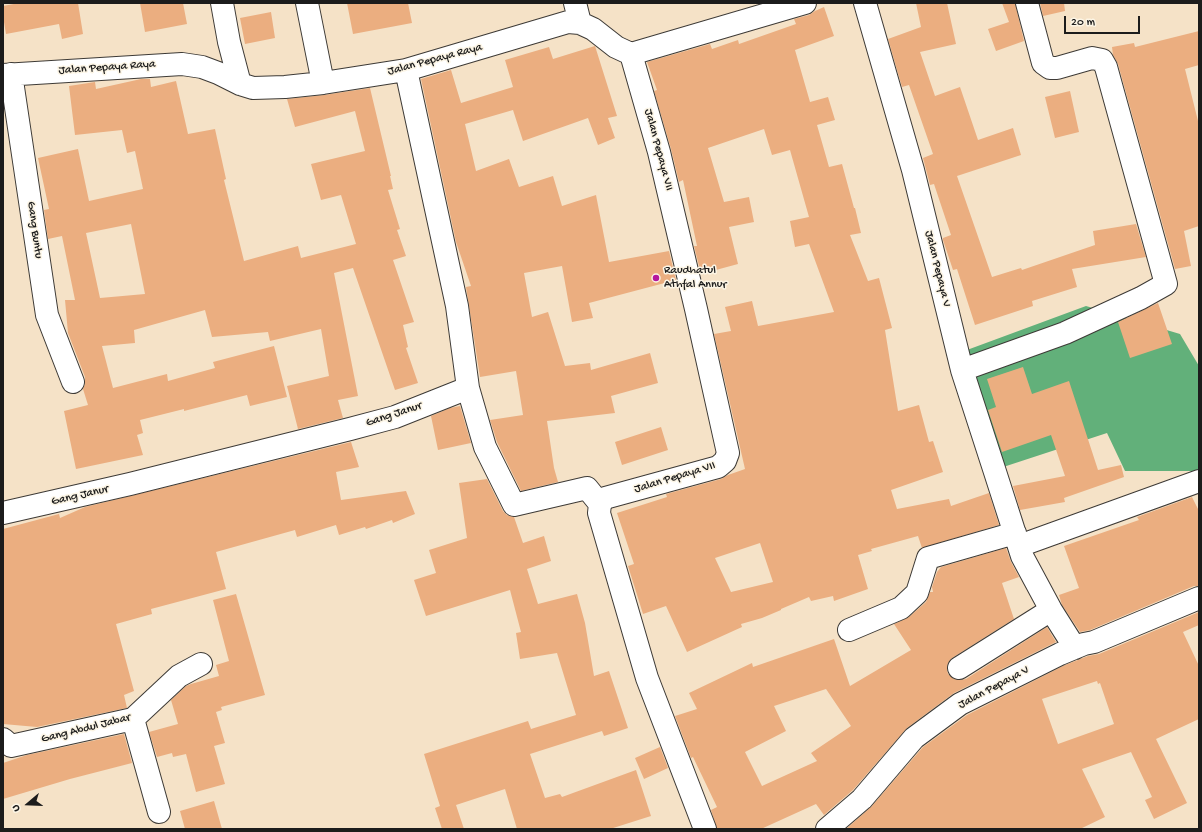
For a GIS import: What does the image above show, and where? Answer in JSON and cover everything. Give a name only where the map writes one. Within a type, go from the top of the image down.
[{"type":"street","points":[[222,3],[229,42],[240,84]]},
{"type":"street","points":[[307,3],[323,84]]},
{"type":"street","points":[[631,54],[750,11],[805,3]]},
{"type":"street","name":"Jalan Pepaya V","points":[[827,829],[862,799],[914,738],[960,704],[1075,648],[1051,610],[1022,556],[962,370],[913,170],[865,3]]},
{"type":"street","points":[[962,370],[1065,333],[1134,302],[1166,284],[1106,67],[1102,60],[1092,58],[1057,68],[1050,68],[1043,63],[1027,3]]},
{"type":"street","name":"Jalan Pepaya Raya","points":[[7,75],[182,64],[202,67],[240,84],[253,88],[323,84],[406,70],[568,22],[578,13],[593,29],[616,47],[631,54]]},
{"type":"street","name":"Jalan Pepaya VII","points":[[600,504],[605,498],[718,467],[725,461],[728,453],[661,160],[631,54]]},
{"type":"street","points":[[406,70],[457,306],[468,388],[485,447],[514,505],[587,488],[600,504],[599,513],[647,678],[705,829]]},
{"type":"street","name":"Gang Buntu","points":[[7,75],[47,315],[73,382]]},
{"type":"street","name":"Gang Janur","points":[[3,513],[130,484],[358,427],[396,416],[468,388]]},
{"type":"street","points":[[849,630],[901,608],[917,593],[928,558],[1017,539],[1199,481]]},
{"type":"street","points":[[1075,648],[1094,642],[1199,598]]},
{"type":"street","points":[[959,668],[1051,610]]},
{"type":"street","name":"Gang Abdul Jabar","points":[[3,739],[11,746],[133,720],[179,676],[201,664]]},
{"type":"street","points":[[133,720],[159,812]]},
{"type":"green space","points":[[1086,306],[1180,334],[1199,366],[1199,477],[1190,471],[1125,471],[1107,433],[988,472],[948,357]]},
{"type":"building","points":[[19,3],[78,3],[83,34],[62,39],[59,24],[6,34],[3,6]]},
{"type":"building","points":[[140,3],[183,3],[187,24],[145,32]]},
{"type":"building","points":[[347,3],[408,3],[412,23],[353,34]]},
{"type":"building","points":[[916,3],[947,3],[956,44],[920,52],[935,96],[960,87],[978,140],[1013,128],[1021,155],[957,176],[992,277],[1021,268],[1022,270],[1095,245],[1093,231],[1136,224],[1146,257],[1072,269],[1077,287],[1032,301],[1033,306],[975,325],[957,269],[953,270],[943,240],[943,238],[951,235],[934,184],[930,185],[923,158],[933,154],[909,85],[902,87],[888,39],[921,27]]},
{"type":"building","points":[[1002,3],[1015,3],[1024,41],[996,51],[988,29],[1009,22]]},
{"type":"building","points":[[1040,3],[1064,3],[1065,11],[1043,16]]},
{"type":"building","points":[[824,7],[834,36],[795,50],[810,102],[828,97],[835,120],[817,125],[829,167],[842,164],[861,233],[850,235],[868,281],[879,278],[892,328],[885,330],[898,411],[919,405],[929,442],[933,441],[943,472],[891,490],[897,509],[949,499],[951,506],[989,493],[999,525],[922,548],[918,536],[871,549],[872,551],[858,555],[868,589],[834,601],[833,596],[811,601],[809,597],[762,618],[741,624],[742,627],[687,652],[666,606],[643,614],[628,566],[634,564],[617,513],[667,497],[666,494],[721,479],[745,469],[714,334],[731,331],[725,307],[752,301],[758,326],[834,312],[809,244],[795,247],[790,221],[809,217],[790,150],[772,155],[764,129],[708,148],[724,202],[749,197],[754,222],[729,227],[738,264],[701,274],[694,246],[697,246],[683,180],[679,182],[654,91],[657,90],[647,62],[710,44],[712,49],[738,40],[739,44],[796,24],[794,19],[809,15]],"holes":[[[760,543],[773,582],[731,592],[715,558]]]},
{"type":"building","points":[[271,12],[275,38],[245,44],[240,18]]},
{"type":"building","points":[[1199,31],[1199,65],[1185,69],[1199,125],[1199,226],[1184,231],[1191,266],[1175,269],[1118,64],[1113,55],[1112,47],[1134,43],[1135,47]]},
{"type":"building","points":[[595,46],[617,116],[608,118],[615,138],[598,145],[588,118],[523,141],[513,110],[465,124],[476,171],[509,159],[519,187],[553,176],[562,206],[596,195],[609,262],[669,251],[676,280],[589,303],[593,318],[572,322],[562,266],[524,273],[532,317],[548,312],[565,366],[590,363],[591,370],[650,353],[658,383],[611,396],[615,413],[547,421],[554,468],[558,482],[521,491],[497,442],[490,420],[523,415],[516,371],[480,377],[466,287],[471,286],[456,242],[421,79],[451,70],[461,103],[513,87],[505,60],[549,47],[553,59]]},
{"type":"building","points":[[141,79],[150,79],[151,87],[176,81],[188,134],[215,129],[226,179],[224,180],[244,261],[298,246],[301,258],[356,244],[341,195],[321,200],[311,164],[365,151],[355,111],[295,127],[287,99],[370,88],[391,176],[393,189],[388,190],[400,229],[397,230],[406,256],[393,260],[414,322],[403,325],[408,347],[406,348],[418,383],[395,390],[353,268],[334,273],[358,396],[338,400],[343,418],[298,429],[287,386],[329,376],[321,329],[270,341],[268,332],[212,337],[205,310],[134,330],[135,343],[102,346],[113,388],[167,374],[168,381],[215,368],[213,362],[274,346],[287,397],[250,406],[247,395],[184,411],[184,409],[140,420],[143,433],[137,435],[143,455],[76,469],[64,411],[88,405],[83,389],[85,377],[68,333],[65,300],[75,300],[62,236],[48,239],[44,210],[49,209],[38,158],[78,149],[89,201],[143,189],[135,151],[127,153],[122,130],[75,135],[69,86],[95,82],[96,89]],"holes":[[[131,224],[145,294],[100,298],[86,233]]]},
{"type":"building","points":[[1070,91],[1079,132],[1055,138],[1045,97]]},
{"type":"building","points":[[1158,303],[1172,344],[1130,358],[1118,322]]},
{"type":"building","points":[[1023,367],[1032,394],[1069,381],[1098,470],[1121,465],[1124,477],[1064,498],[1065,502],[1020,510],[1013,486],[1065,476],[1051,435],[1002,452],[988,410],[996,407],[987,379]]},
{"type":"building","points":[[460,406],[471,443],[438,450],[431,416],[450,408]]},
{"type":"building","points":[[661,427],[668,450],[622,465],[615,442]]},
{"type":"building","points":[[351,442],[359,467],[336,472],[341,500],[406,491],[415,514],[393,523],[392,520],[366,529],[365,527],[339,535],[336,525],[297,537],[295,530],[216,552],[226,589],[151,609],[152,614],[116,624],[134,691],[124,695],[127,708],[37,727],[3,724],[3,529],[59,514],[60,518],[85,507]]},
{"type":"building","points":[[487,479],[503,511],[507,515],[514,517],[523,543],[544,536],[551,561],[527,569],[538,604],[577,594],[585,623],[594,676],[609,671],[628,728],[604,736],[602,731],[530,754],[545,798],[560,794],[562,797],[636,770],[651,816],[610,829],[517,829],[505,789],[456,805],[464,829],[442,829],[435,808],[440,806],[424,754],[528,721],[531,729],[576,715],[557,653],[520,659],[516,633],[521,632],[510,590],[426,616],[414,580],[436,573],[429,550],[467,538],[459,483]]},
{"type":"building","points":[[1192,497],[1199,511],[1199,586],[1194,586],[1090,630],[1080,632],[1062,605],[1059,595],[1079,588],[1064,546],[1139,520],[1137,517]]},
{"type":"building","points":[[1006,548],[1019,577],[1002,583],[1014,619],[952,658],[948,663],[947,669],[948,674],[954,679],[966,679],[1047,627],[1056,642],[954,693],[907,728],[853,790],[824,815],[816,804],[761,829],[717,829],[711,810],[717,807],[693,757],[691,758],[675,716],[697,709],[689,693],[752,663],[753,667],[834,639],[850,686],[911,650],[894,624],[909,617],[926,602],[930,592],[933,592],[932,587],[937,572],[941,567]],"holes":[[[826,689],[851,726],[811,753],[817,761],[762,786],[745,752],[786,731],[774,706]]]},
{"type":"building","points":[[236,594],[265,695],[221,707],[222,710],[216,712],[225,743],[214,746],[225,784],[196,792],[186,754],[173,757],[172,753],[157,757],[149,732],[178,724],[171,700],[186,686],[219,676],[216,665],[229,661],[213,600]]},
{"type":"building","points":[[1199,612],[1199,625],[1183,632],[1199,666],[1199,719],[1156,739],[1187,803],[1154,819],[1145,800],[1152,797],[1131,752],[1082,769],[1105,817],[1080,829],[846,829],[871,807],[923,747],[967,715],[1065,665],[1088,656],[1099,654]],"holes":[[[1097,681],[1098,684],[1100,683],[1114,724],[1058,744],[1042,699]]]},
{"type":"building","points":[[124,734],[132,763],[70,779],[3,799],[3,763],[27,755]]},
{"type":"building","points":[[660,747],[668,768],[644,779],[635,758]]},
{"type":"building","points":[[214,801],[222,829],[185,829],[180,811]]},
{"type":"place","name":"Raudhatul Athfal Annur","points":[[656,278]]}]
